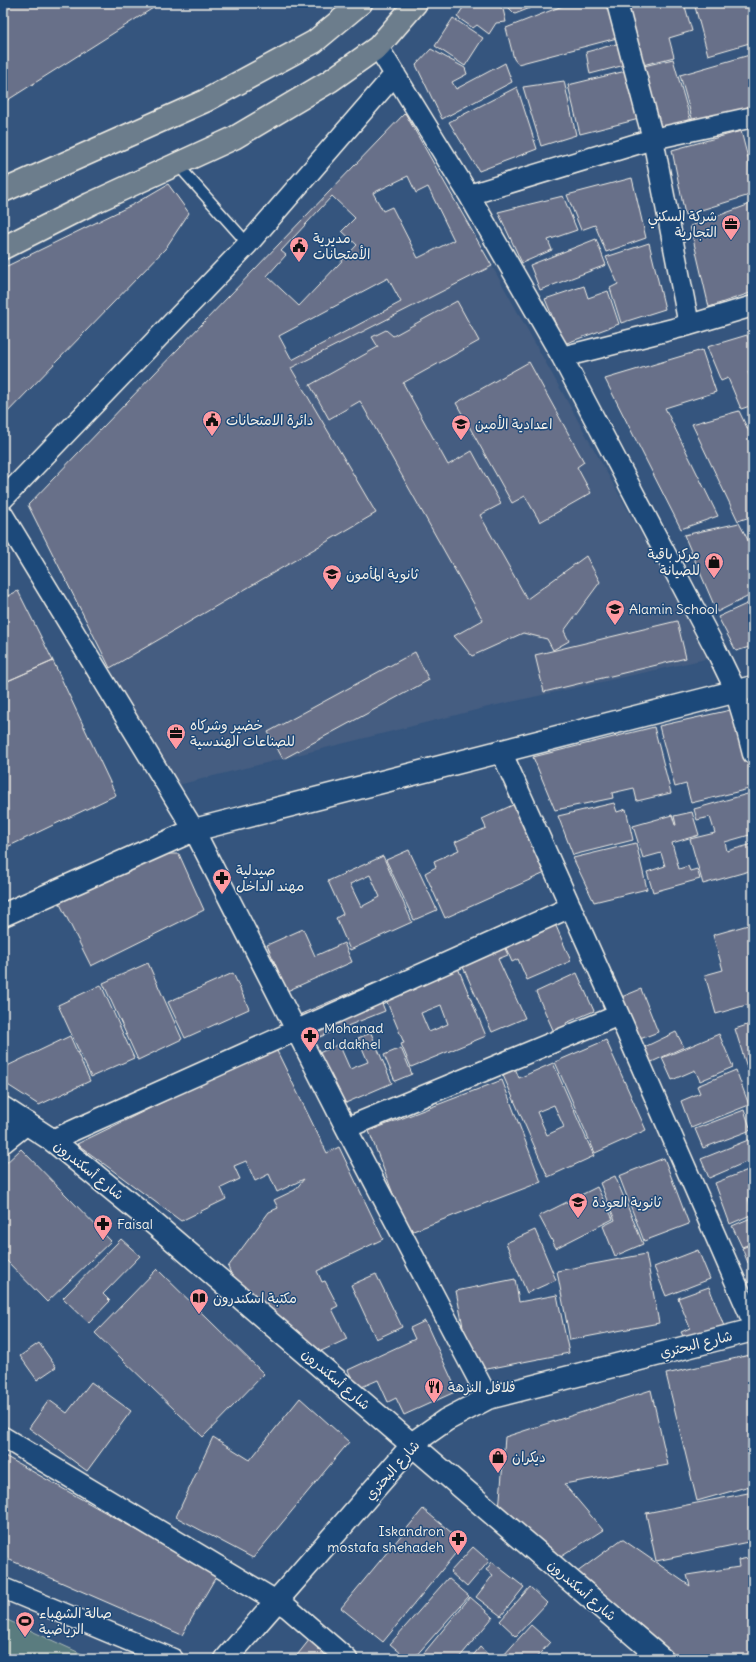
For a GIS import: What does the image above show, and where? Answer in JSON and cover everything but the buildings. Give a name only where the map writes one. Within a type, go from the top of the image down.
[{"type":"main road","points":[[3,191],[212,97],[314,42],[361,3]]},
{"type":"main road","points":[[3,248],[90,204],[234,138],[330,81],[378,47],[416,3]]},
{"type":"main road","points":[[3,915],[194,830],[744,689]]},
{"type":"main road","name":"شارع أسكندرون","points":[[3,1108],[52,1140],[151,1221],[662,1659]]},
{"type":"main road","name":"شارع البحتري","points":[[226,1659],[413,1445],[446,1420],[488,1398],[753,1330]]},
{"type":"street","points":[[617,3],[654,139],[689,325]]},
{"type":"street","points":[[378,47],[469,195],[562,357],[712,643],[744,689],[745,723],[753,754]]},
{"type":"street","points":[[3,499],[248,244],[395,74]]},
{"type":"street","points":[[469,195],[654,139],[753,117]]},
{"type":"street","points":[[562,357],[689,325],[753,306]]},
{"type":"street","points":[[3,515],[194,830],[346,1128],[488,1398]]},
{"type":"street","points":[[501,751],[620,1015],[753,1322]]},
{"type":"street","points":[[52,1140],[296,1029],[571,907]]},
{"type":"street","points":[[346,1128],[620,1015]]},
{"type":"street","points":[[3,1143],[28,1123]]},
{"type":"street","points":[[3,1437],[288,1608],[347,1659]]},
{"type":"street","points":[[3,1588],[173,1659]]},
{"type":"lane","points":[[177,164],[248,244]]},
{"type":"shaded area","name":"اعدادية الأمين","points":[[492,266],[710,658],[488,707],[178,785],[166,769],[110,668],[375,513],[291,368]]},
{"type":"green space","name":"صالة الشهباء الرياضية","points":[[3,1618],[93,1659],[3,1659]]},
{"type":"place","name":"شركة السكني التجارية","points":[[731,241]]},
{"type":"place","name":"مديرية الأمتحانات","points":[[299,263]]},
{"type":"place","name":"دائرة الامتحانات","points":[[212,437]]},
{"type":"place","name":"اعدادية الأمين","points":[[461,441]]},
{"type":"place","name":"مركز باقية للصيانة","points":[[714,579]]},
{"type":"place","name":"ثانوية المأمون","points":[[332,591]]},
{"type":"place","name":"Alamin School","points":[[615,626]]},
{"type":"place","name":"خضير وشركاه للصناعات الهندسية","points":[[176,750]]},
{"type":"place","name":"صيدلية مهند الداخل","points":[[222,895]]},
{"type":"place","name":"Mohanad al dakhel","points":[[310,1053]]},
{"type":"place","name":"ثانوية العودة","points":[[578,1219]]},
{"type":"place","name":"Faisal","points":[[103,1241]]},
{"type":"place","name":"مكتبة اسكندرون","points":[[199,1315]]},
{"type":"place","name":"فلافل النزهة","points":[[434,1404]]},
{"type":"place","name":"ديكران","points":[[498,1474]]},
{"type":"place","name":"Iskandron mostafa shehadeh","points":[[458,1556]]},
{"type":"place","name":"صالة الشهباء الرياضية","points":[[25,1638]]}]
